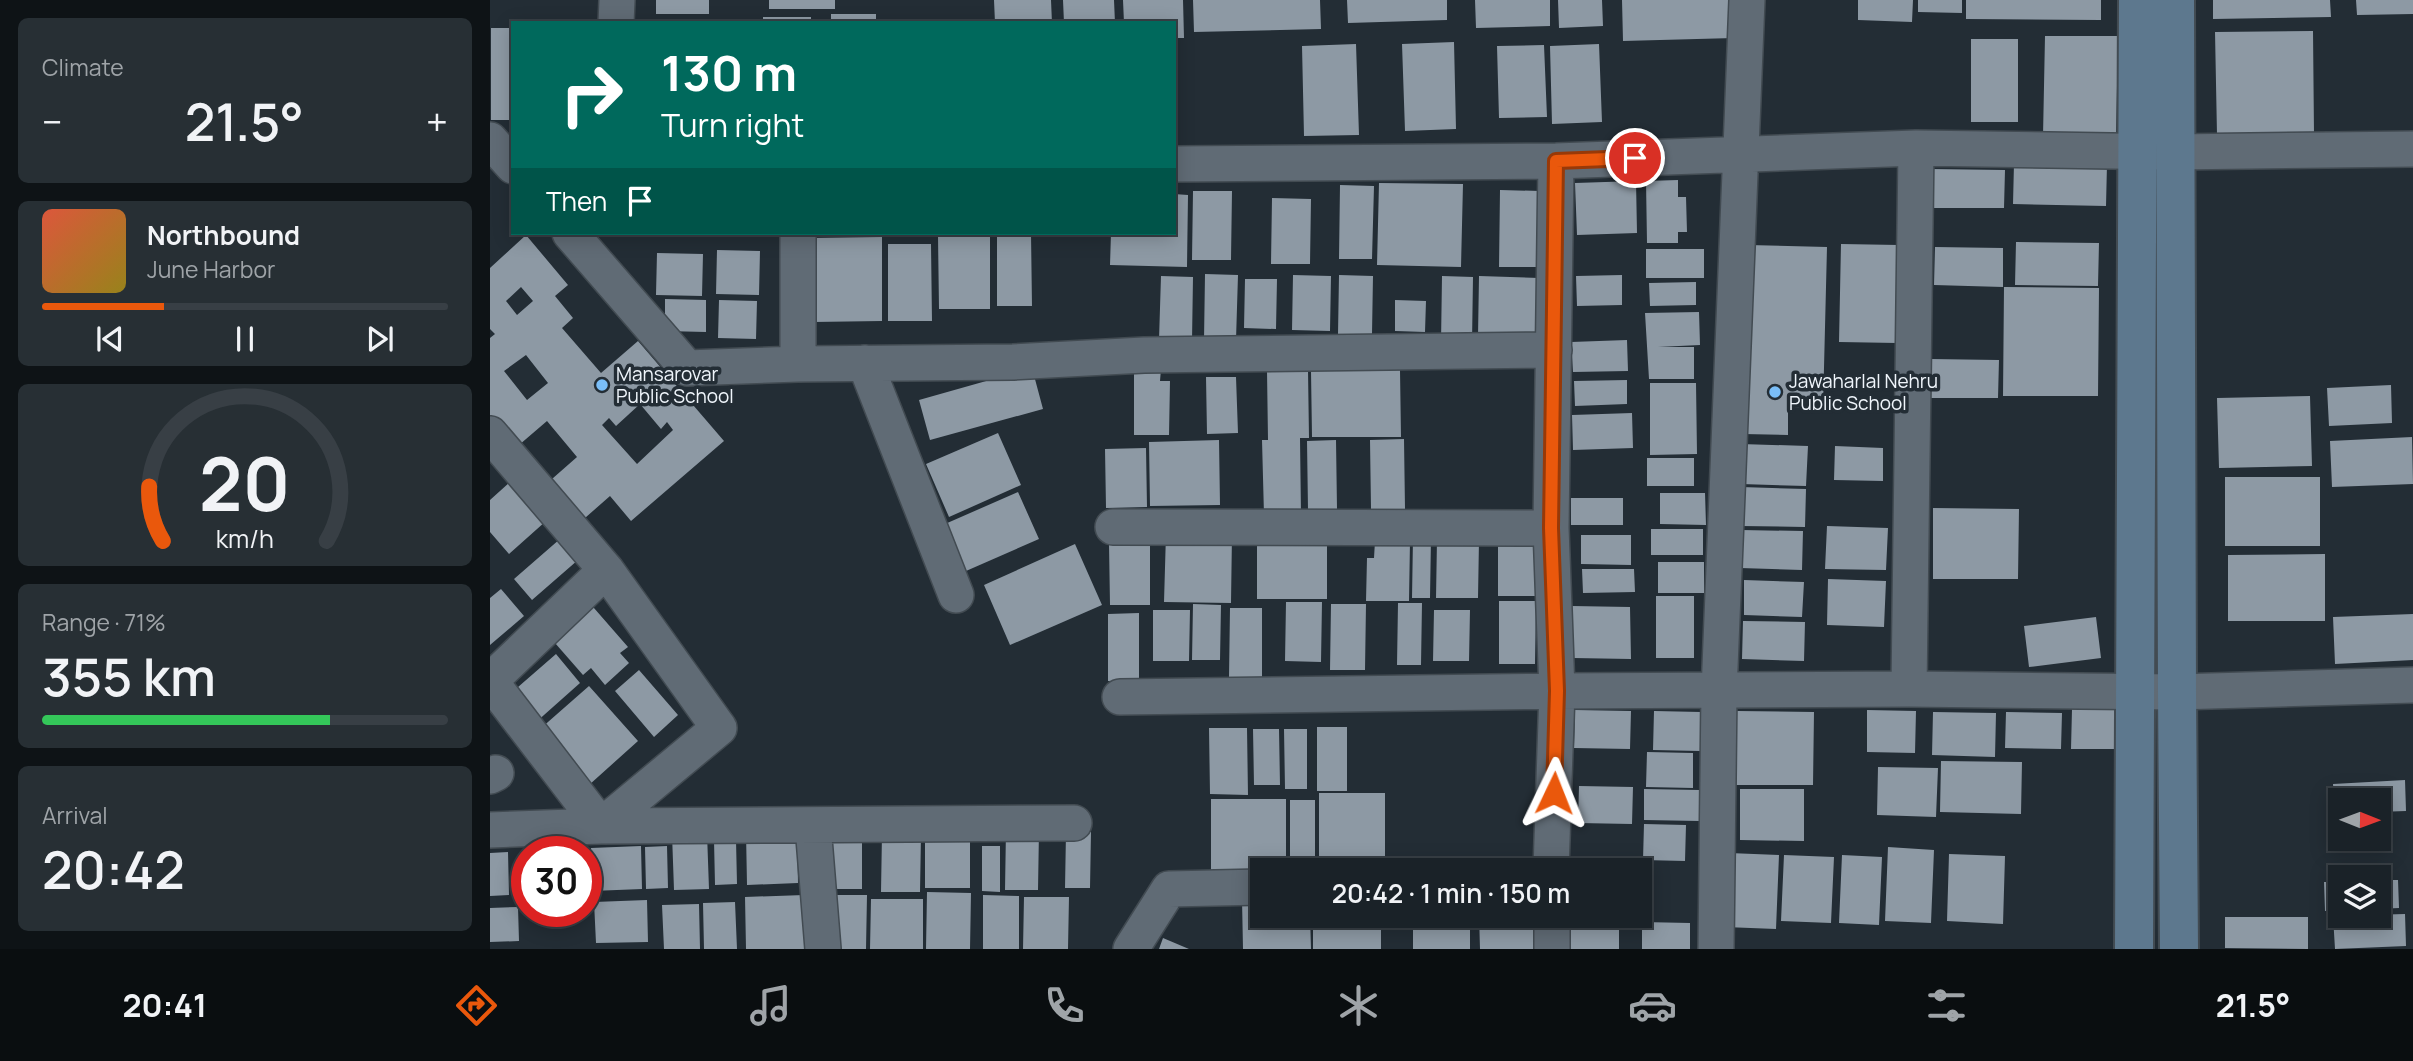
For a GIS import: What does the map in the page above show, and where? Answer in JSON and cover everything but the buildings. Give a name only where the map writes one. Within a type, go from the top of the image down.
[{"type":"street","points":[[616,21],[617,0]]},
{"type":"street","points":[[1716,949],[1719,692],[1747,0]]},
{"type":"street","points":[[2138,0],[2157,151],[2176,692],[2179,949]]},
{"type":"street","points":[[2134,949],[2134,691],[2157,151],[2175,0]]},
{"type":"street","points":[[1909,689],[1916,148]]},
{"type":"street","points":[[1176,164],[1556,161],[1916,148],[2157,151],[2413,149]]},
{"type":"street","points":[[1551,858],[1557,691],[1551,528],[1556,161]]},
{"type":"street","points":[[572,235],[687,368],[1013,362],[1144,355],[1554,350]]},
{"type":"street","points":[[798,235],[798,364]]},
{"type":"street","points":[[864,363],[956,596]]},
{"type":"street","points":[[490,434],[606,570],[719,729],[601,826]]},
{"type":"street","points":[[1113,527],[1551,528]]},
{"type":"street","points":[[601,826],[490,681],[606,570]]},
{"type":"street","points":[[1120,697],[1909,689],[2176,692],[2413,685]]},
{"type":"street","points":[[490,830],[601,826],[1073,823]]},
{"type":"street","points":[[813,826],[823,949]]},
{"type":"street","points":[[1131,949],[1169,889],[1250,887]]},
{"type":"street","points":[[1552,928],[1552,949]]},
{"type":"place","name":"Mansarovar Public School","points":[[602,385]]},
{"type":"place","name":"Jawaharlal Nehru Public School","points":[[1775,392]]},
{"type":"route","points":[[1554,793],[1557,691],[1551,528],[1556,161],[1635,158]]}]
